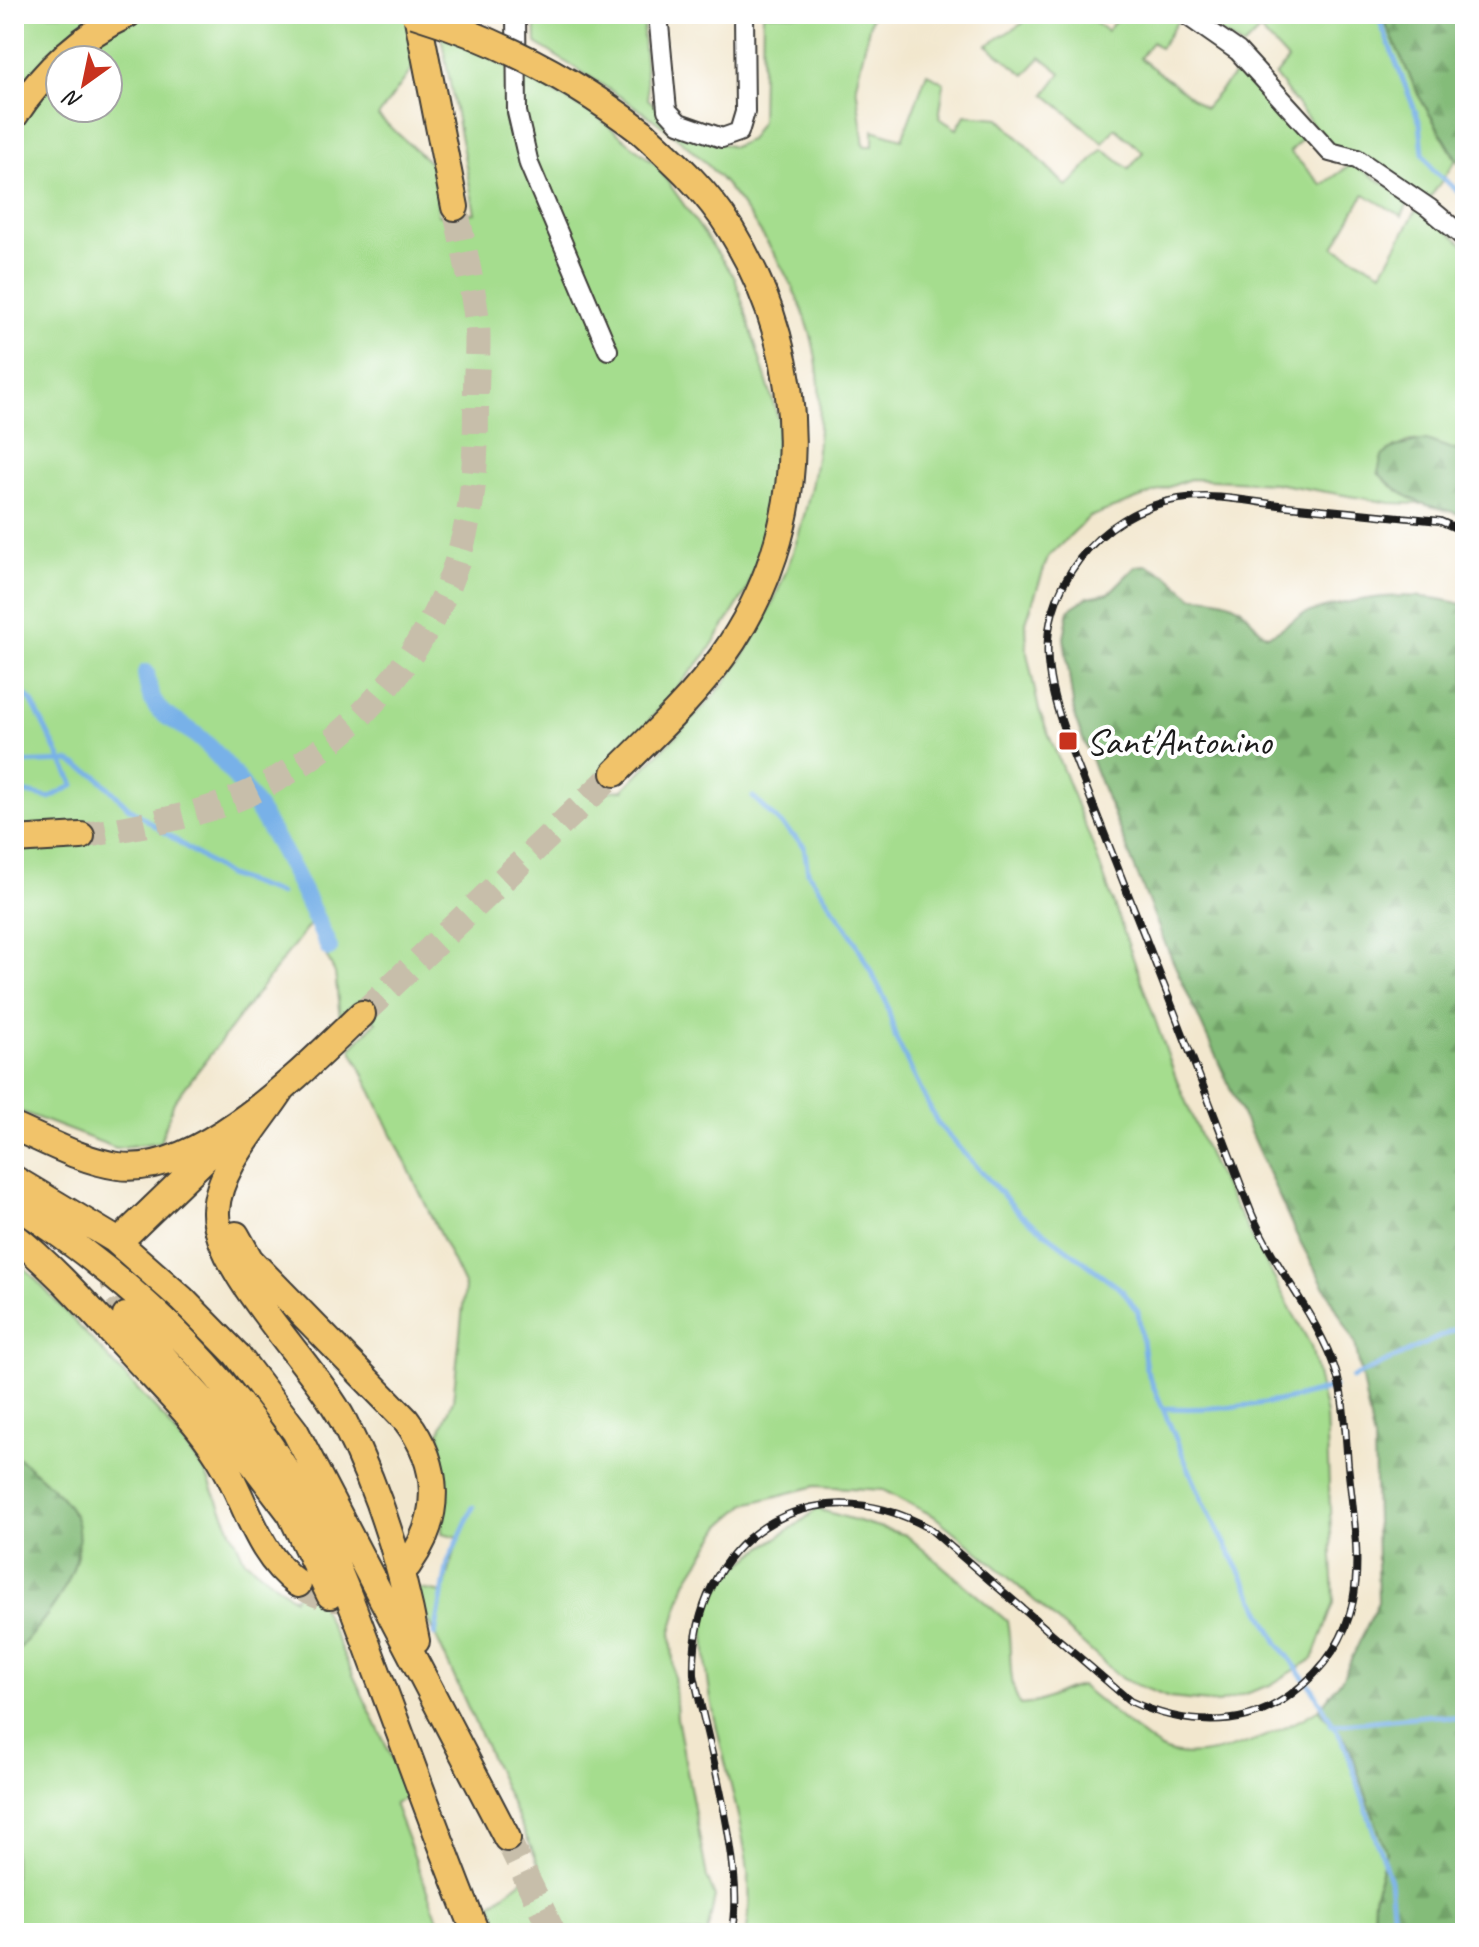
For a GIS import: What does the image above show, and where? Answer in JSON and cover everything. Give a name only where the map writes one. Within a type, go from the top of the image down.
[{"type":"highway","points":[[14,116],[37,83],[67,53],[128,14]]},
{"type":"highway","points":[[416,14],[481,37],[549,69],[642,132],[680,167],[710,201],[756,276],[774,322],[787,373],[793,457],[786,518],[778,546],[737,632],[686,702],[615,773]]},
{"type":"highway","points":[[416,14],[455,207]]},
{"type":"highway","points":[[14,840],[81,836]]},
{"type":"highway","points":[[14,1127],[103,1163],[136,1167],[181,1156],[251,1113],[282,1089],[362,1014]]},
{"type":"highway","points":[[282,1089],[227,1174],[218,1197],[217,1224],[223,1248],[244,1284],[320,1383],[362,1458],[406,1586],[423,1676]]},
{"type":"highway","points":[[129,1232],[251,1113]]},
{"type":"highway","points":[[245,1146],[231,1202],[234,1229],[243,1251],[406,1420],[424,1447],[433,1476],[434,1504],[424,1540],[408,1565]]},
{"type":"highway","points":[[14,1179],[114,1239],[182,1299],[237,1355],[295,1431],[507,1838]]},
{"type":"highway","points":[[14,1203],[101,1264],[164,1319],[215,1373],[261,1432],[298,1490],[330,1551],[476,1933]]},
{"type":"highway","points":[[14,1236],[87,1306],[197,1424],[220,1457],[271,1559],[298,1584]]},
{"type":"highway","points":[[126,1316],[217,1416],[291,1514],[416,1775]]},
{"type":"street","points":[[516,14],[517,112],[529,164],[608,350]]},
{"type":"street","points":[[658,18],[667,110],[679,123],[722,138],[739,132],[745,112],[744,14]]},
{"type":"street","points":[[1185,14],[1238,51],[1324,147],[1336,154],[1349,156],[1405,190],[1465,238]]},
{"type":"street","points":[[651,64],[650,27],[658,18]]},
{"type":"green space","points":[[14,14],[408,14],[418,61],[378,116],[437,169],[438,215],[475,213],[440,31],[594,114],[656,165],[735,278],[779,421],[770,523],[747,590],[707,653],[612,764],[597,773],[599,784],[607,791],[623,790],[696,716],[723,685],[755,636],[791,558],[804,516],[819,430],[819,388],[814,348],[800,306],[766,240],[738,201],[705,162],[660,124],[536,43],[535,14],[646,14],[643,35],[648,99],[684,132],[733,147],[749,140],[761,121],[763,14],[872,14],[856,85],[864,146],[873,146],[873,130],[902,139],[927,73],[944,83],[939,118],[957,129],[965,115],[999,118],[1067,187],[1103,149],[1129,169],[1143,152],[1115,128],[1103,143],[1045,94],[1061,73],[1041,57],[1025,75],[987,45],[1023,23],[1029,14],[1083,14],[1107,31],[1121,14],[1177,14],[1181,16],[1160,48],[1152,42],[1140,58],[1205,108],[1244,63],[1308,132],[1290,152],[1322,185],[1352,164],[1410,199],[1402,216],[1364,194],[1334,247],[1382,272],[1419,205],[1465,246],[1465,449],[1410,441],[1401,445],[1378,472],[1390,485],[1422,504],[1390,503],[1275,483],[1190,479],[1089,517],[1048,557],[1026,622],[1027,653],[1039,710],[1092,843],[1177,1081],[1212,1164],[1311,1346],[1326,1415],[1334,1603],[1313,1659],[1270,1685],[1219,1703],[1169,1698],[1122,1679],[991,1562],[934,1516],[883,1490],[816,1486],[746,1504],[723,1524],[686,1582],[671,1631],[677,1718],[707,1877],[715,1897],[707,1933],[503,1933],[491,1904],[540,1867],[414,1588],[443,1593],[459,1537],[442,1533],[440,1432],[453,1400],[465,1287],[351,1048],[376,1022],[357,1002],[340,1019],[335,973],[310,924],[174,1102],[160,1142],[116,1148],[14,1109]]},
{"type":"green space","points":[[1192,14],[1381,14],[1419,96],[1456,160],[1427,202],[1329,146],[1275,76],[1288,60],[1260,30],[1243,47]]},
{"type":"green space","points":[[1381,14],[1465,14],[1465,173],[1419,96]]},
{"type":"green space","points":[[1426,440],[1455,450],[1465,449],[1465,517],[1415,500],[1378,473],[1382,456],[1395,447]]},
{"type":"green space","points":[[1147,565],[1167,575],[1192,597],[1219,600],[1238,607],[1267,635],[1304,614],[1364,599],[1425,597],[1465,605],[1465,1933],[1373,1933],[1374,1898],[1386,1852],[1348,1743],[1319,1709],[1343,1677],[1378,1602],[1374,1441],[1355,1343],[1296,1234],[1167,948],[1075,719],[1064,638],[1069,609],[1088,597],[1109,593],[1136,566]]},
{"type":"green space","points":[[14,1256],[164,1418],[205,1472],[244,1559],[294,1599],[307,1576],[410,1797],[394,1803],[443,1933],[14,1933],[14,1655],[48,1613],[59,1496],[14,1454]]},
{"type":"green space","points":[[14,1454],[50,1486],[74,1514],[79,1541],[70,1578],[50,1612],[14,1655]]},
{"type":"green space","points":[[817,1509],[906,1535],[1007,1621],[1011,1674],[1020,1705],[1081,1686],[1157,1747],[1182,1754],[1201,1754],[1244,1744],[1319,1709],[1348,1743],[1386,1852],[1374,1898],[1373,1933],[746,1933],[750,1902],[748,1869],[709,1688],[705,1618],[719,1590],[739,1566]]},
{"type":"waterway","points":[[1377,14],[1420,123],[1423,153],[1433,170],[1465,197]]},
{"type":"waterway","points":[[146,673],[158,708],[201,739],[239,782],[257,808],[290,866],[329,948]]},
{"type":"waterway","points":[[14,683],[32,702],[74,785],[49,798],[14,790]]},
{"type":"waterway","points":[[14,763],[69,761],[97,776],[129,808],[227,875],[280,894]]},
{"type":"waterway","points":[[753,797],[804,846],[808,872],[853,937],[886,1001],[896,1039],[938,1124],[1020,1214],[1122,1290],[1138,1312],[1146,1369],[1203,1502],[1278,1643],[1314,1691],[1345,1745],[1390,1880],[1395,1933]]},
{"type":"waterway","points":[[1352,1378],[1465,1325]]},
{"type":"waterway","points":[[1164,1408],[1250,1405],[1334,1387]]},
{"type":"waterway","points":[[435,1635],[448,1562],[473,1507]]},
{"type":"waterway","points":[[1331,1725],[1434,1715],[1465,1720]]},
{"type":"tunnel","points":[[81,836],[205,810],[245,795],[287,773],[326,746],[361,714],[393,679],[421,640],[443,598],[460,553],[473,479],[477,328],[455,207]]},
{"type":"tunnel","points":[[362,1014],[615,773]]},
{"type":"tunnel","points":[[115,1260],[114,1285],[126,1316]]},
{"type":"tunnel","points":[[298,1584],[328,1598],[357,1599],[384,1588],[408,1565]]},
{"type":"tunnel","points":[[507,1838],[553,1933]]},
{"type":"railway","points":[[732,1933],[735,1908],[730,1843],[694,1675],[698,1627],[712,1586],[735,1552],[765,1526],[801,1510],[842,1504],[885,1510],[929,1528],[1130,1701],[1170,1715],[1190,1719],[1232,1719],[1271,1707],[1317,1671],[1336,1645],[1348,1619],[1355,1591],[1356,1562],[1344,1411],[1336,1371],[1312,1319],[1266,1244],[1248,1204],[1068,741],[1052,689],[1048,641],[1053,611],[1064,584],[1080,559],[1123,520],[1150,507],[1179,499],[1220,498],[1440,521],[1465,532]]},
{"type":"place","name":"Sant'Antonino","points":[[1068,741]]}]
